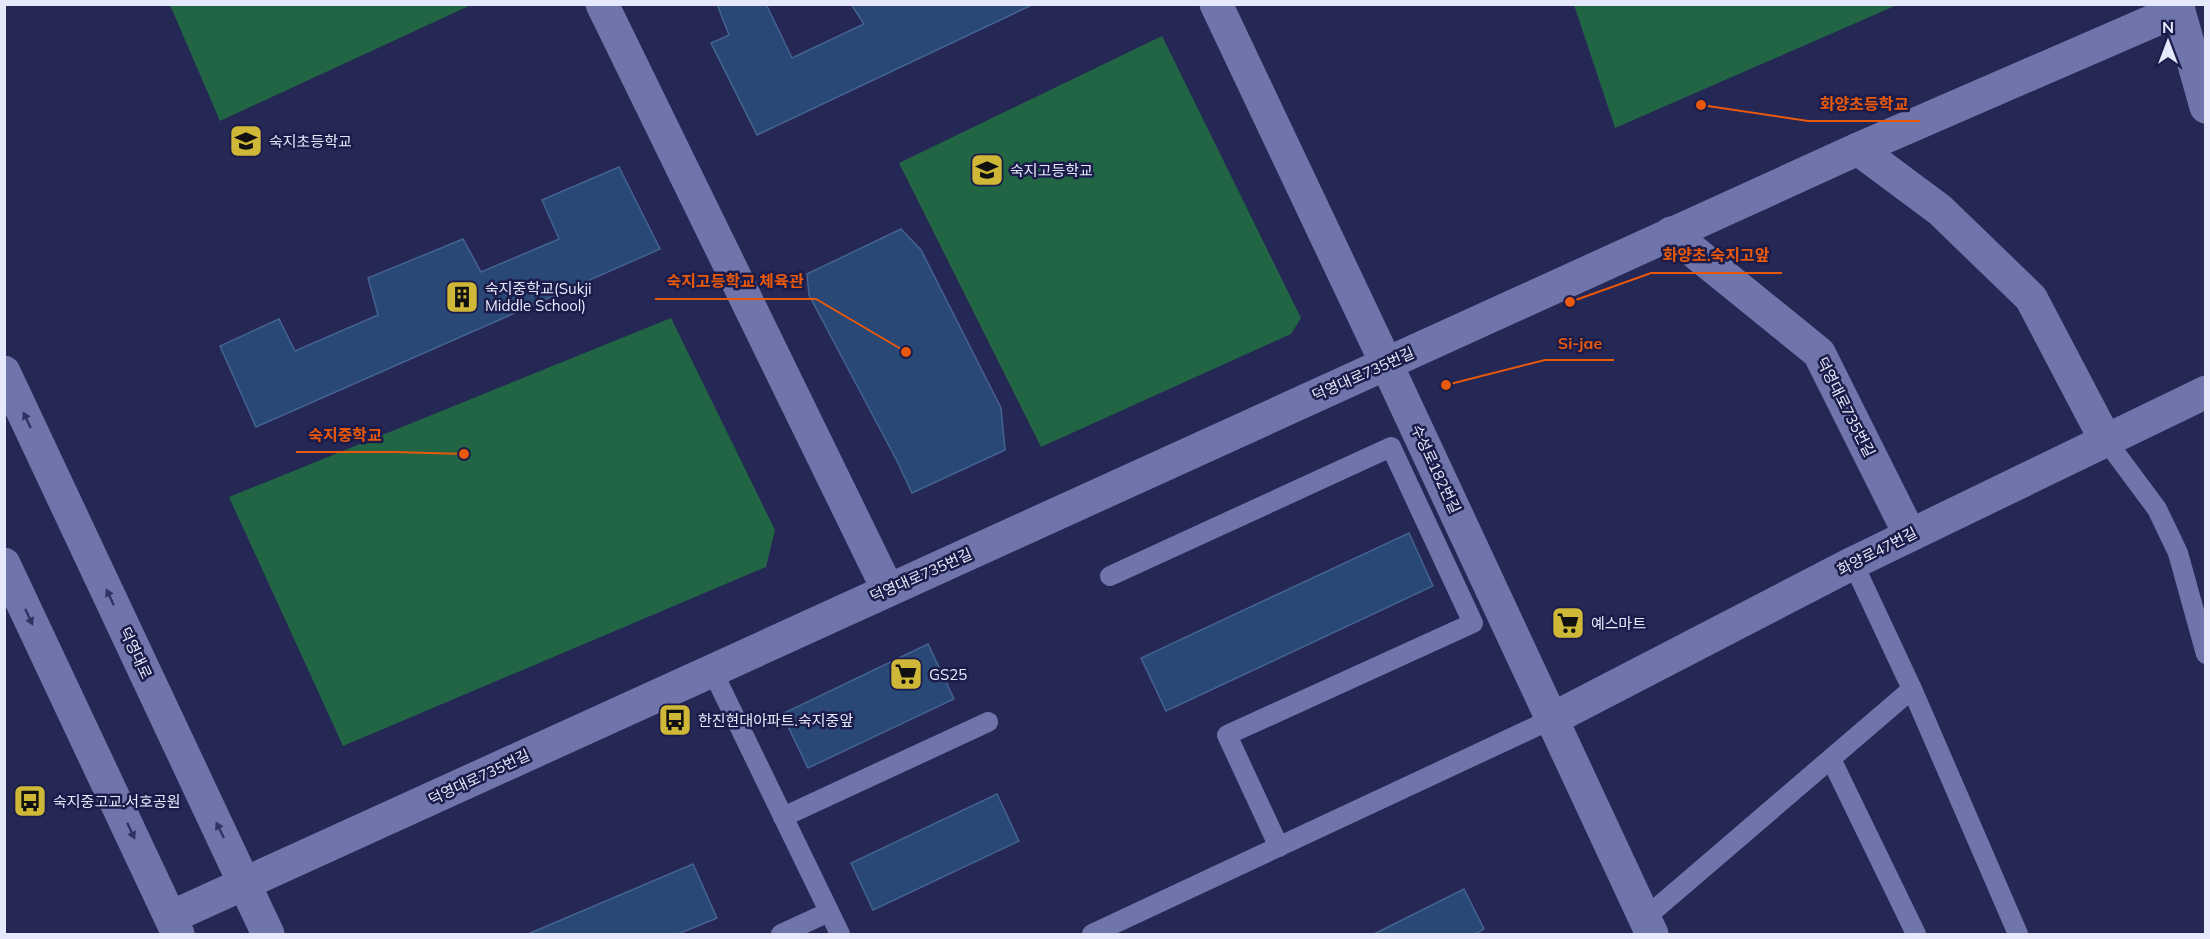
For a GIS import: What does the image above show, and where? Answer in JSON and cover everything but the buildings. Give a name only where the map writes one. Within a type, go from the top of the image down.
[{"type":"street","points":[[602,4],[888,590]]},
{"type":"street","name":"수성로182번길","points":[[1216,4],[1648,926]]},
{"type":"street","points":[[2177,7],[2205,108]]},
{"type":"street","name":"덕영대로735번길","points":[[175,926],[245,883],[1386,363],[2177,7]]},
{"type":"street","points":[[1858,149],[1940,210],[2031,298],[2106,439]]},
{"type":"street","name":"덕영대로735번길","points":[[1671,234],[1819,353],[1910,535]]},
{"type":"street","name":"덕영대로","points":[[4,372],[268,934]]},
{"type":"street","name":"화양로47번길","points":[[1552,719],[1853,563],[2205,392]]},
{"type":"street","points":[[4,564],[175,926]]},
{"type":"lane","points":[[2106,439],[2151,504],[2157,509],[2178,553],[2205,654]]},
{"type":"lane","points":[[1110,576],[1391,447],[1473,623],[1227,735],[1279,847]]},
{"type":"lane","points":[[1853,563],[1912,689],[2018,934]]},
{"type":"lane","points":[[712,670],[840,934]]},
{"type":"lane","points":[[1648,926],[1831,759],[1912,689]]},
{"type":"lane","points":[[1092,934],[1116,929],[1279,847],[1552,719]]},
{"type":"lane","points":[[783,817],[988,722]]},
{"type":"lane","points":[[1831,759],[1916,934]]},
{"type":"lane","points":[[781,934],[829,912]]},
{"type":"green space","points":[[1574,4],[1897,5],[1615,128]]},
{"type":"green space","points":[[170,5],[471,5],[220,121]]},
{"type":"green space","points":[[1162,36],[1301,318],[1291,334],[1041,447],[899,163]]},
{"type":"green space","points":[[671,318],[775,530],[766,567],[343,746],[229,497]]},
{"type":"place","name":"화양초등학교","points":[[1701,105]]},
{"type":"place","name":"숙지초등학교","points":[[246,141]]},
{"type":"place","name":"숙지고등학교","points":[[987,170]]},
{"type":"place","name":"숙지중학교(Sukji Middle School)","points":[[462,297]]},
{"type":"place","name":"화양초.숙지고앞","points":[[1570,302]]},
{"type":"place","name":"숙지고등학교 체육관","points":[[906,352]]},
{"type":"place","name":"Si-jae","points":[[1446,385]]},
{"type":"place","name":"숙지중학교","points":[[464,454]]},
{"type":"place","name":"예스마트","points":[[1568,623]]},
{"type":"place","name":"GS25","points":[[906,674]]},
{"type":"place","name":"한진현대아파트.숙지중앞","points":[[675,720]]},
{"type":"place","name":"숙지중고교.서호공원","points":[[30,801]]}]
